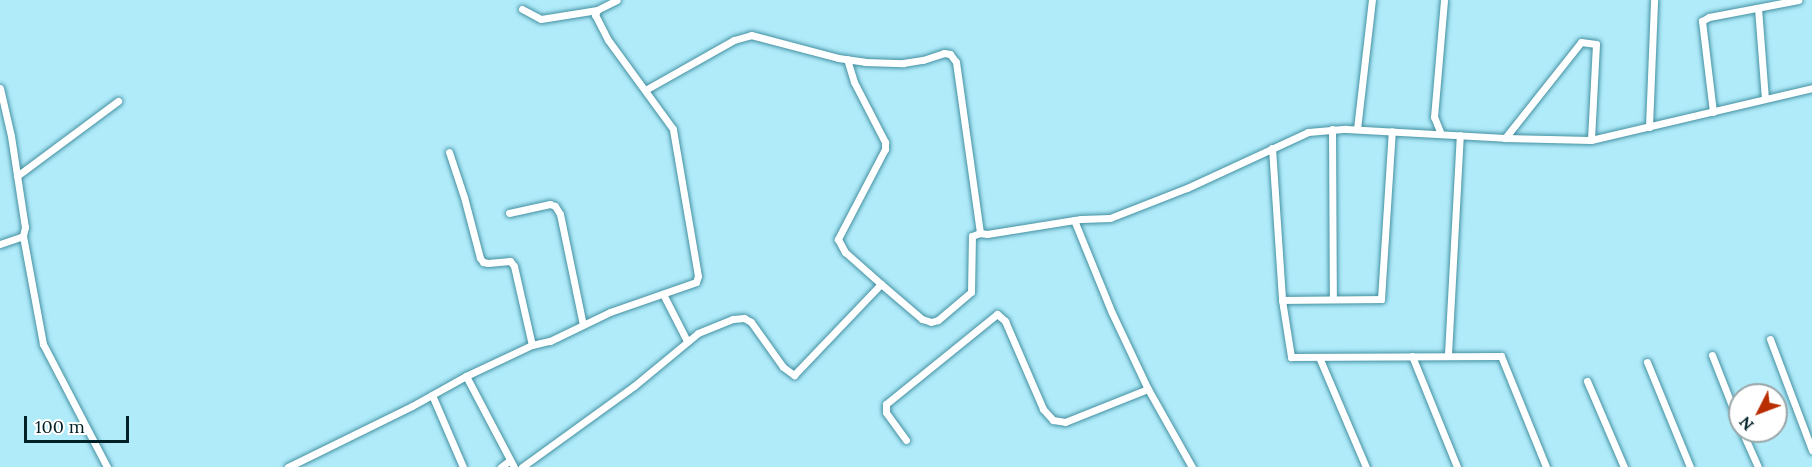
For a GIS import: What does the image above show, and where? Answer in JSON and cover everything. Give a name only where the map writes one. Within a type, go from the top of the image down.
[{"type":"street","points":[[522,9],[541,19],[597,10],[617,0]]},
{"type":"street","points":[[1357,129],[1372,0]]},
{"type":"street","points":[[1441,134],[1434,117],[1444,0]]},
{"type":"street","points":[[1649,127],[1654,0]]},
{"type":"street","points":[[1713,112],[1702,21],[1709,17],[1798,0]]},
{"type":"street","points":[[1758,8],[1765,99]]},
{"type":"street","points":[[288,467],[532,345],[550,341],[610,312],[690,286],[696,282],[698,276],[673,129],[647,89],[608,40],[595,15],[597,10]]},
{"type":"street","points":[[647,89],[712,52],[751,35],[847,59],[903,63],[923,60],[944,53],[954,57],[981,233]]},
{"type":"street","points":[[1504,138],[1581,42],[1596,44],[1591,140]]},
{"type":"street","points":[[847,59],[854,82],[885,142],[885,149],[838,239],[845,252],[922,320],[931,322],[938,320],[971,292],[972,236],[1074,220],[1110,218],[1308,132],[1357,129],[1504,138],[1591,140],[1812,88]]},
{"type":"street","points":[[0,88],[17,176],[25,227],[23,236],[43,344],[107,467]]},
{"type":"street","points":[[17,176],[118,101]]},
{"type":"street","points":[[1332,129],[1333,298]]},
{"type":"street","points":[[1282,300],[1382,299],[1392,131]]},
{"type":"street","points":[[1448,354],[1460,135]]},
{"type":"street","points":[[1272,148],[1282,300],[1291,357],[1448,354],[1501,356],[1546,467]]},
{"type":"street","points":[[449,152],[465,197],[480,258],[488,263],[510,261],[514,266],[532,345]]},
{"type":"street","points":[[509,213],[550,204],[555,206],[560,214],[583,324]]},
{"type":"street","points":[[1074,220],[1112,313],[1148,389],[1192,467]]},
{"type":"street","points":[[0,244],[23,236]]},
{"type":"street","points":[[522,467],[634,386],[698,333],[733,319],[744,318],[751,322],[783,367],[794,375],[881,284]]},
{"type":"street","points":[[663,294],[687,341]]},
{"type":"street","points":[[906,440],[886,412],[886,404],[997,314],[1005,321],[1043,409],[1053,420],[1065,422],[1148,389]]},
{"type":"street","points":[[1770,339],[1812,450]]},
{"type":"street","points":[[1712,355],[1728,396]]},
{"type":"street","points":[[1412,356],[1456,467]]},
{"type":"street","points":[[1319,357],[1366,467]]},
{"type":"street","points":[[1647,362],[1690,467]]},
{"type":"street","points":[[466,376],[512,463],[501,467]]},
{"type":"street","points":[[1587,381],[1624,467]]},
{"type":"street","points":[[432,395],[463,467]]},
{"type":"street","points":[[1747,443],[1758,467]]}]
